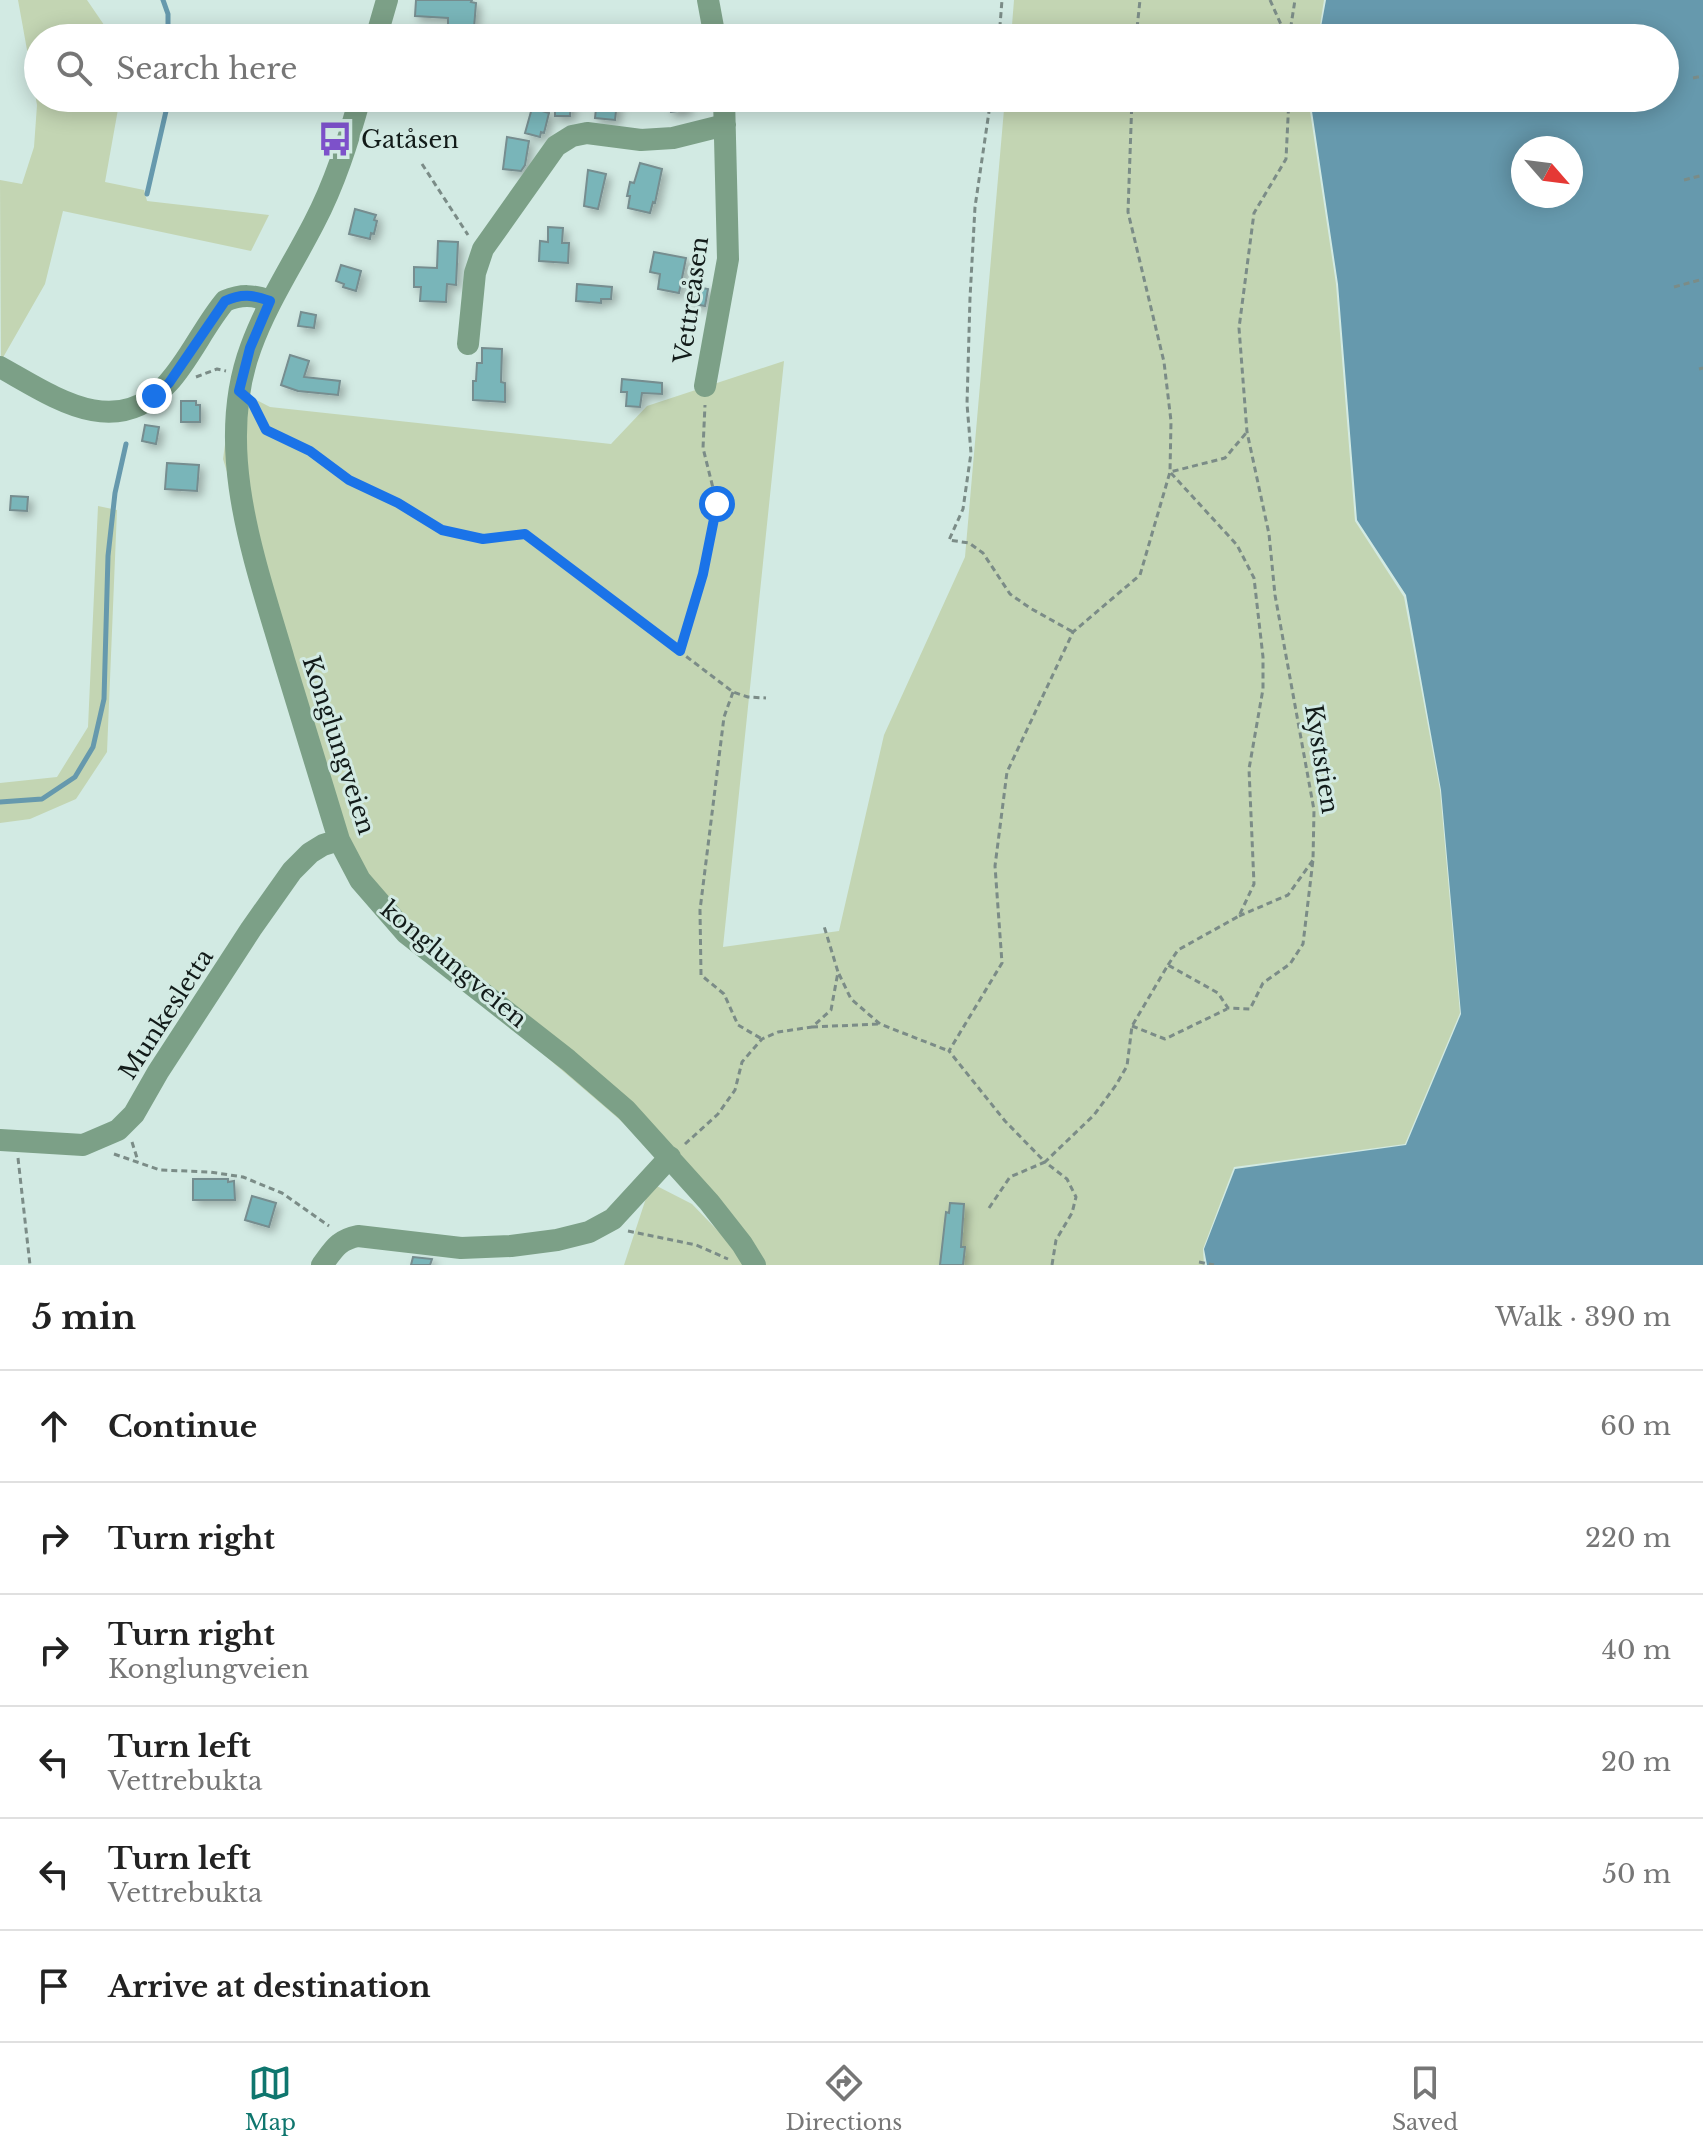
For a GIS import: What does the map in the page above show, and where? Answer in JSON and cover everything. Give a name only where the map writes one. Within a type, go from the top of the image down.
[{"type":"street","points":[[380,24],[387,0]]},
{"type":"street","points":[[708,0],[712,24]]},
{"type":"street","name":"Konglungveien","points":[[356,112],[344,154],[315,221],[270,301],[250,348],[239,391],[236,437],[241,495],[256,566],[339,840],[360,880],[406,933],[568,1060],[626,1110],[670,1157],[742,1244],[745,1264]]},
{"type":"street","name":"Vettreåsen","points":[[705,386],[728,259],[725,112]]},
{"type":"street","points":[[468,344],[475,273],[483,249],[556,146],[572,136],[587,133],[641,140],[673,138],[725,125]]},
{"type":"street","points":[[0,367],[65,403],[89,411],[113,412],[134,408],[169,383],[225,301],[237,295],[254,295],[270,301]]},
{"type":"street","name":"Munkesletta","points":[[8,1141],[83,1145],[118,1130],[134,1114],[158,1072],[292,871],[310,853],[339,840]]},
{"type":"street","points":[[322,1265],[345,1239],[358,1236],[461,1248],[511,1246],[589,1232],[613,1219],[670,1157]]},
{"type":"path","points":[[1000,24],[1002,0]]},
{"type":"path","points":[[1137,24],[1140,0]]},
{"type":"path","points":[[1270,0],[1281,24]]},
{"type":"path","points":[[1291,24],[1295,0]]},
{"type":"path","points":[[1693,78],[1703,76]]},
{"type":"path","points":[[989,112],[974,222],[967,404],[971,453],[963,509],[949,540],[969,543],[983,553],[1010,594],[1073,632]]},
{"type":"path","points":[[949,1051],[1002,963],[995,866],[1007,772],[1073,632],[1140,575],[1170,472],[1171,421],[1164,362],[1128,212],[1132,112]]},
{"type":"path","name":"Kyststien","points":[[1228,1008],[1250,1009],[1263,983],[1290,964],[1303,944],[1313,860],[1314,810],[1275,595],[1269,534],[1247,432],[1239,328],[1254,213],[1286,159],[1288,112]]},
{"type":"path","points":[[422,164],[471,240],[483,249]]},
{"type":"path","points":[[1684,180],[1703,175]]},
{"type":"path","points":[[1674,287],[1703,279]]},
{"type":"path","points":[[680,651],[703,574],[717,504],[703,448],[705,386]]},
{"type":"path","points":[[239,391],[252,402],[266,430],[310,451],[349,480],[398,503],[442,530],[483,539],[525,534],[733,692],[766,698]]},
{"type":"path","points":[[1170,472],[1225,458],[1247,432]]},
{"type":"path","points":[[1170,472],[1237,545],[1254,578],[1263,657],[1263,689],[1249,769],[1254,884],[1239,916]]},
{"type":"path","points":[[733,692],[724,717],[700,910],[701,975],[724,994],[738,1025],[762,1039]]},
{"type":"path","points":[[989,1208],[1010,1177],[1045,1162],[1094,1115],[1116,1085],[1127,1066],[1132,1026],[1178,950],[1239,916],[1288,895],[1313,860]]},
{"type":"path","points":[[824,926],[838,972],[851,999],[880,1024],[949,1051],[1005,1121],[1045,1162],[1067,1179],[1076,1197],[1072,1213],[1056,1240],[1052,1265]]},
{"type":"path","points":[[1132,1026],[1165,1039],[1228,1008],[1218,993],[1168,965]]},
{"type":"path","points":[[812,1027],[831,1010],[838,972]]},
{"type":"path","points":[[670,1157],[718,1114],[735,1090],[742,1062],[762,1039],[778,1032],[812,1027],[880,1024]]},
{"type":"path","points":[[8,1141],[30,1265]]},
{"type":"path","points":[[83,1145],[160,1170],[243,1177],[282,1193],[345,1239]]},
{"type":"path","points":[[589,1232],[629,1231],[696,1245],[745,1264]]},
{"type":"path","points":[[727,1252],[745,1264]]},
{"type":"path","points":[[1199,1262],[1214,1265]]},
{"type":"green space","points":[[18,0],[87,0],[103,24],[24,24],[24,33]]},
{"type":"green space","points":[[1014,0],[1324,0],[1320,24],[1012,24]]},
{"type":"green space","points":[[36,112],[118,112],[105,182],[144,190],[147,201],[269,215],[251,251],[63,211],[45,284],[1,361],[0,180],[22,184],[34,147]]},
{"type":"green space","points":[[1004,112],[1310,112],[1336,284],[1355,521],[1404,597],[1440,790],[1460,1013],[1405,1144],[1234,1167],[1203,1249],[1204,1265],[755,1265],[706,1199],[620,1120],[403,934],[362,879],[328,798],[223,459],[233,388],[270,407],[611,444],[647,406],[784,361],[723,947],[839,931],[884,735],[965,557]]},
{"type":"green space","points":[[98,506],[117,510],[107,752],[76,799],[30,819],[0,823],[0,783],[57,777],[88,727]]},
{"type":"green space","points":[[651,1183],[692,1204],[751,1265],[624,1265]]},
{"type":"water","points":[[1326,0],[1703,0],[1703,1265],[1207,1265],[1204,1249],[1235,1169],[1406,1145],[1461,1014],[1441,790],[1406,595],[1357,520],[1338,284],[1312,112],[1679,112],[1679,24],[1322,24]]},
{"type":"building","points":[[416,0],[472,0],[476,3],[474,24],[448,24],[448,18],[415,16]]},
{"type":"building","points":[[531,112],[549,113],[540,137],[525,133]]},
{"type":"building","points":[[555,112],[570,112],[570,116],[555,116]]},
{"type":"building","points":[[596,112],[616,112],[615,120],[595,118]]},
{"type":"building","points":[[507,137],[529,141],[521,171],[503,169]]},
{"type":"building","points":[[640,163],[662,169],[650,213],[628,208],[630,182],[634,183]]},
{"type":"building","points":[[588,170],[606,174],[598,209],[584,206]]},
{"type":"building","points":[[355,209],[376,215],[374,234],[371,233],[370,239],[349,234]]},
{"type":"building","points":[[548,227],[563,228],[562,243],[569,243],[568,263],[539,261],[540,241],[548,242]]},
{"type":"building","points":[[438,241],[458,242],[456,285],[447,284],[446,302],[420,301],[421,287],[414,287],[414,267],[437,268]]},
{"type":"building","points":[[654,252],[686,258],[679,293],[658,289],[660,274],[650,272]]},
{"type":"building","points":[[341,265],[361,271],[356,291],[336,281]]},
{"type":"building","points":[[577,284],[612,287],[611,299],[601,299],[601,303],[576,301]]},
{"type":"building","points":[[691,286],[708,289],[705,306],[689,303]]},
{"type":"building","points":[[301,312],[316,315],[314,328],[298,326]]},
{"type":"building","points":[[482,348],[502,349],[501,382],[505,383],[505,402],[473,400],[473,381],[476,381],[477,363],[482,363]]},
{"type":"building","points":[[290,355],[309,361],[304,377],[340,381],[338,395],[298,391],[281,385]]},
{"type":"building","points":[[622,379],[662,383],[662,394],[642,393],[640,407],[626,406],[627,392],[621,392]]},
{"type":"building","points":[[181,401],[196,401],[196,405],[200,405],[200,422],[181,422]]},
{"type":"building","points":[[145,425],[159,427],[156,444],[142,441]]},
{"type":"building","points":[[167,463],[199,465],[197,491],[165,489]]},
{"type":"building","points":[[11,496],[28,497],[27,511],[10,510]]},
{"type":"building","points":[[193,1179],[234,1181],[235,1200],[193,1200]]},
{"type":"building","points":[[252,1196],[276,1203],[269,1227],[245,1220]]},
{"type":"building","points":[[950,1203],[964,1204],[963,1265],[940,1265],[946,1212],[949,1213]]},
{"type":"building","points":[[413,1257],[432,1259],[430,1265],[411,1265]]},
{"type":"waterway","points":[[163,0],[168,24]]},
{"type":"waterway","points":[[147,194],[166,112]]},
{"type":"waterway","points":[[0,802],[42,799],[75,777],[93,747],[104,699],[108,556],[115,493],[126,444]]},
{"type":"place","name":"Gatåsen","points":[[335,139]]},
{"type":"route","points":[[154,396],[169,383],[225,301],[237,295],[254,295],[270,301],[250,348],[239,391],[252,402],[266,430],[310,451],[349,480],[398,503],[442,530],[483,539],[525,534],[680,651],[703,574],[717,504]]}]
